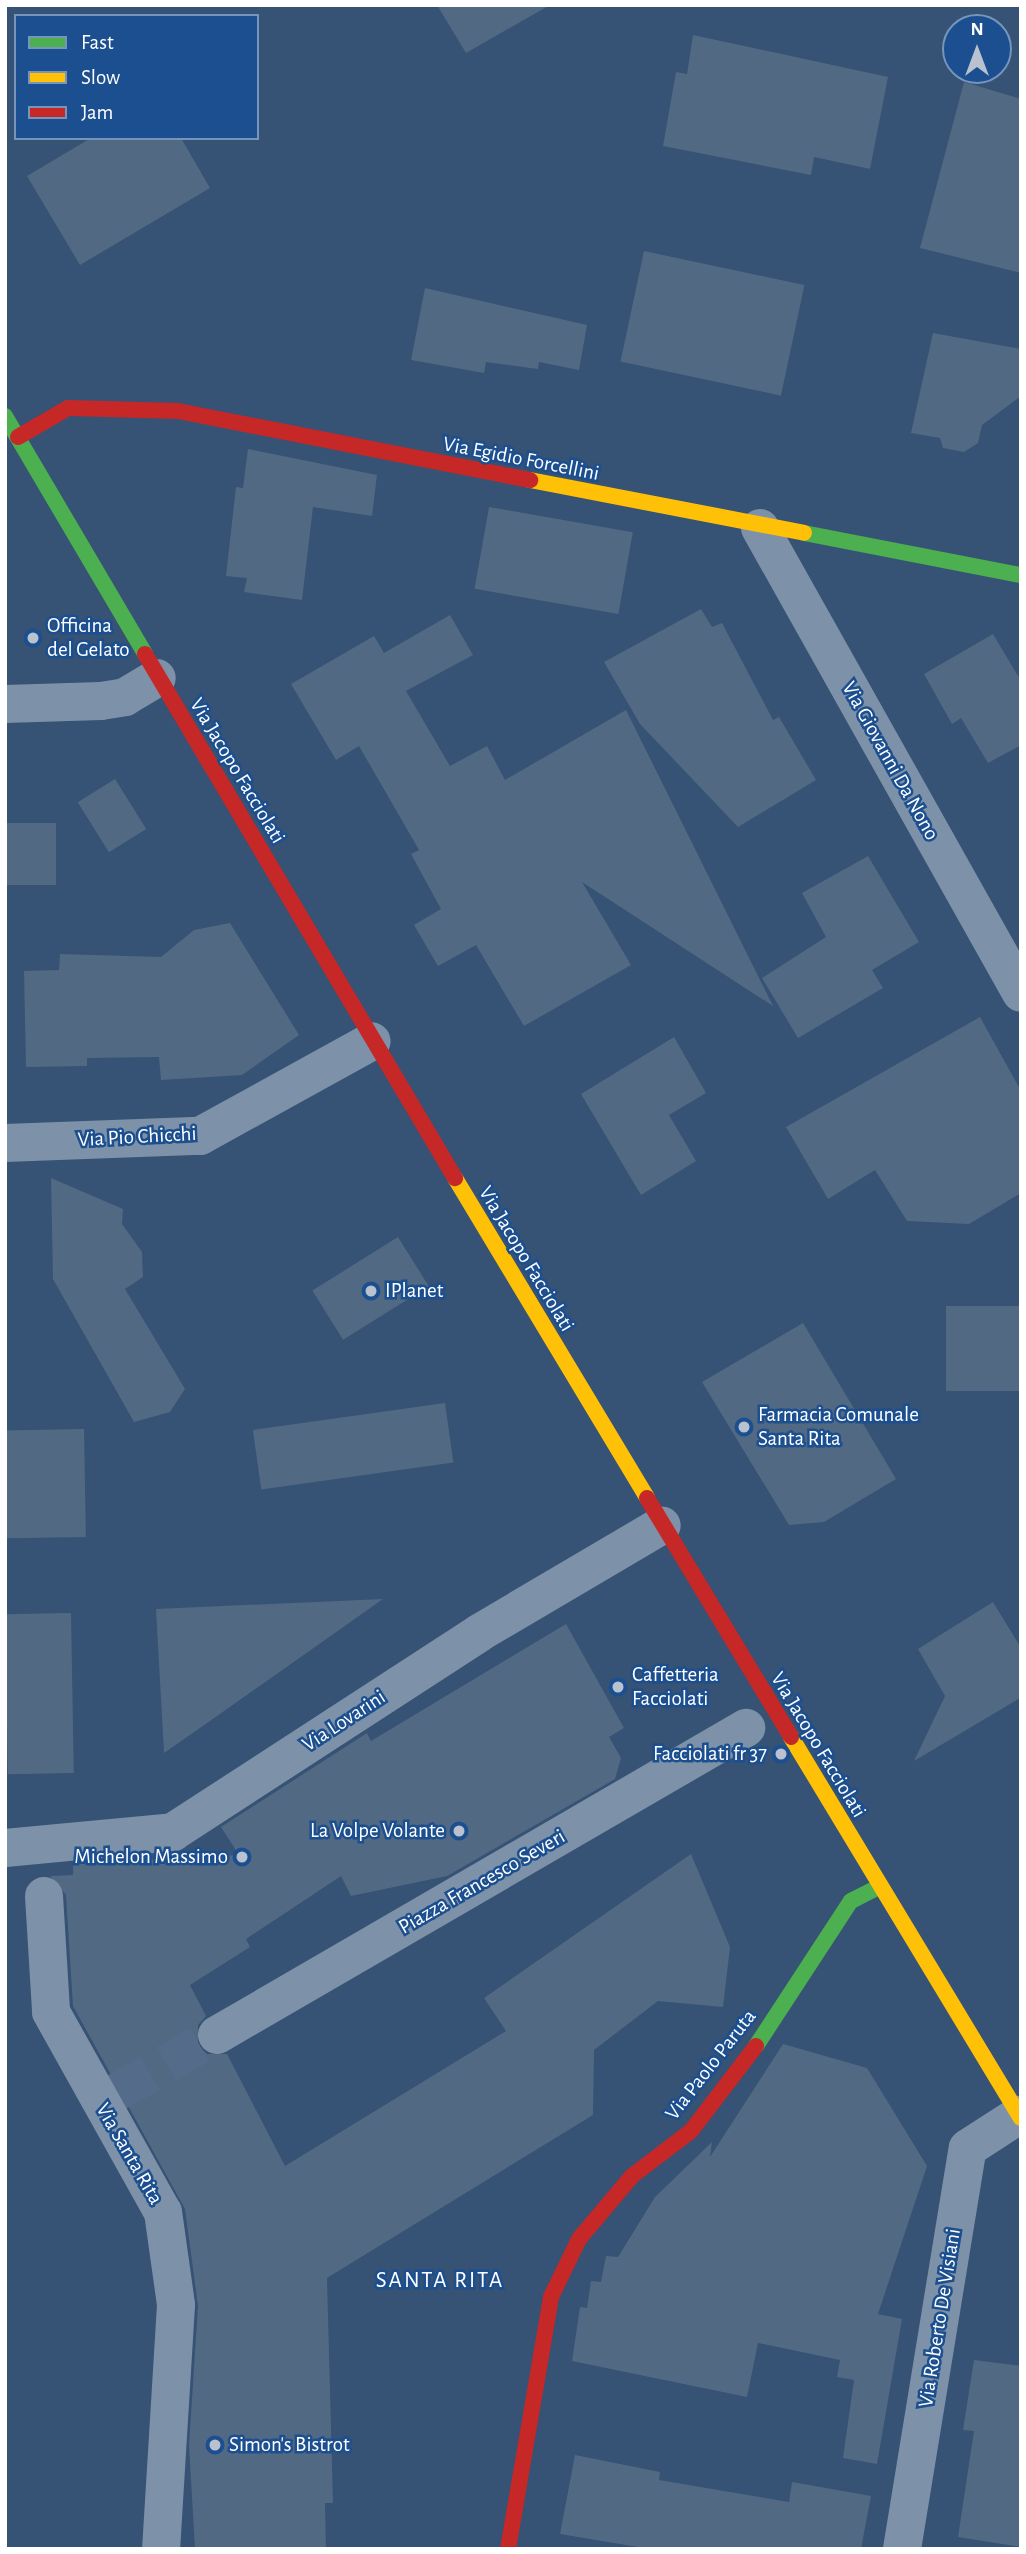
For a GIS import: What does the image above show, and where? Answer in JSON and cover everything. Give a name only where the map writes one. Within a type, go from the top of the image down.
[{"type":"main road","name":"Via Egidio Forcellini","points":[[18,437],[68,408],[178,411],[760,528],[1021,575]]},
{"type":"main road","name":"Via Jacopo Facciolati","points":[[5,416],[372,1041],[878,1887],[1020,2116]]},
{"type":"main road","name":"Via Paolo Paruta","points":[[508,2549],[551,2297],[579,2239],[632,2176],[691,2132],[745,2063],[850,1901],[878,1887]]},
{"type":"street","name":"Via Giovanni Da Nono","points":[[760,528],[1021,993]]},
{"type":"street","points":[[5,704],[101,701],[125,696],[157,678]]},
{"type":"street","name":"Via Pio Chicchi","points":[[5,1143],[200,1136],[372,1041]]},
{"type":"street","name":"Via Lovarini","points":[[5,1848],[44,1871],[173,1832],[479,1633],[662,1525]]},
{"type":"street","name":"Piazza Francesco Severi","points":[[217,2035],[746,1728]]},
{"type":"street","name":"Via Santa Rita","points":[[44,1871],[51,2012],[108,2097],[163,2212],[176,2305],[161,2549]]},
{"type":"street","name":"Via Roberto De Visiani","points":[[902,2549],[968,2148],[1020,2116]]},
{"type":"building","points":[[437,5],[550,5],[466,53]]},
{"type":"building","points":[[693,35],[888,77],[870,169],[814,157],[811,175],[663,146],[676,72],[687,74]]},
{"type":"building","points":[[963,84],[1021,99],[1021,273],[920,248]]},
{"type":"building","points":[[88,140],[182,140],[210,188],[80,265],[27,176]]},
{"type":"building","points":[[644,251],[804,285],[781,396],[621,362]]},
{"type":"building","points":[[425,288],[587,325],[579,370],[539,362],[538,369],[486,362],[484,373],[411,360]]},
{"type":"building","points":[[933,333],[1021,349],[1021,396],[982,425],[978,443],[964,452],[943,448],[940,438],[911,433]]},
{"type":"building","points":[[248,449],[377,475],[372,516],[313,507],[302,600],[244,592],[247,578],[226,576],[236,487],[243,488]]},
{"type":"building","points":[[489,507],[633,532],[618,614],[475,589]]},
{"type":"building","points":[[701,609],[712,627],[722,623],[773,720],[779,717],[816,780],[738,827],[640,724],[604,662]]},
{"type":"building","points":[[450,615],[473,655],[406,691],[450,766],[487,746],[505,780],[626,710],[773,1006],[582,882],[631,965],[524,1026],[476,945],[438,966],[414,925],[441,909],[411,854],[419,850],[359,746],[336,760],[291,684],[374,636],[384,653]]},
{"type":"building","points":[[993,634],[1021,681],[1021,745],[988,763],[961,718],[952,724],[924,674]]},
{"type":"building","points":[[115,779],[146,829],[109,852],[78,802]]},
{"type":"building","points":[[5,823],[56,823],[56,885],[5,885]]},
{"type":"building","points":[[868,856],[919,942],[872,970],[883,988],[798,1038],[762,978],[826,937],[802,893]]},
{"type":"building","points":[[230,923],[299,1035],[242,1075],[161,1080],[159,1057],[87,1058],[87,1066],[26,1067],[24,971],[59,970],[60,954],[161,957],[194,930]]},
{"type":"building","points":[[980,1017],[1021,1091],[1021,1193],[969,1224],[907,1221],[875,1170],[828,1199],[786,1127]]},
{"type":"building","points":[[674,1037],[706,1093],[669,1115],[696,1161],[641,1195],[581,1094]]},
{"type":"building","points":[[51,1178],[123,1209],[122,1224],[142,1252],[143,1277],[125,1289],[185,1389],[170,1412],[134,1422],[53,1279]]},
{"type":"building","points":[[398,1237],[429,1286],[343,1340],[312,1291]]},
{"type":"building","points":[[946,1306],[1021,1306],[1021,1391],[946,1391]]},
{"type":"building","points":[[803,1323],[896,1479],[824,1522],[789,1525],[702,1382]]},
{"type":"building","points":[[445,1403],[453,1462],[261,1489],[253,1430]]},
{"type":"building","points":[[84,1429],[86,1537],[7,1538],[5,1430]]},
{"type":"building","points":[[383,1599],[210,1721],[164,1753],[156,1609]]},
{"type":"building","points":[[993,1602],[1021,1648],[1020,1698],[914,1761],[945,1696],[918,1649]]},
{"type":"building","points":[[71,1613],[74,1773],[8,1774],[5,1614]]},
{"type":"building","points":[[566,1624],[624,1728],[609,1737],[621,1758],[615,1779],[447,1876],[351,1896],[341,1876],[246,1939],[250,1947],[190,1985],[206,2016],[198,2025],[198,2045],[207,2054],[227,2054],[285,2166],[506,2031],[484,1998],[691,1854],[730,1947],[723,2007],[658,2001],[594,2050],[593,2115],[327,2278],[333,2503],[325,2503],[326,2549],[195,2549],[189,2445],[198,2306],[185,2209],[73,2006],[66,1895],[50,1876],[73,1875],[73,1864],[239,1855],[221,1827],[367,1733],[371,1741]]},
{"type":"building","points":[[783,2044],[867,2068],[927,2166],[878,2314],[902,2319],[877,2464],[843,2458],[854,2380],[837,2377],[840,2360],[758,2343],[747,2397],[572,2361],[580,2307],[587,2308],[591,2281],[601,2282],[606,2256],[618,2257],[655,2197],[712,2142],[710,2157]]},
{"type":"building","points":[[974,2360],[1021,2366],[1021,2547],[958,2537],[974,2431],[963,2430]]},
{"type":"building","points":[[575,2455],[660,2472],[659,2480],[789,2502],[792,2482],[871,2496],[861,2549],[650,2549],[560,2534]]},
{"type":"tunnel","points":[[117,2092],[217,2035]]},
{"type":"traffic: fast","points":[[5,416],[145,654]]},
{"type":"traffic: fast","points":[[804,533],[1021,575]]},
{"type":"traffic: fast","points":[[756,2046],[851,1901],[878,1887]]},
{"type":"traffic: slow","points":[[530,480],[804,533]]},
{"type":"traffic: slow","points":[[455,1178],[647,1498]]},
{"type":"traffic: slow","points":[[791,1737],[1021,2118]]},
{"type":"traffic: jam","points":[[18,437],[68,408],[178,411],[530,480]]},
{"type":"traffic: jam","points":[[145,654],[455,1178]]},
{"type":"traffic: jam","points":[[647,1498],[791,1737]]},
{"type":"traffic: jam","points":[[508,2549],[551,2297],[579,2239],[632,2176],[691,2131],[756,2046]]},
{"type":"place","name":"Officina del Gelato","points":[[33,638]]},
{"type":"place","name":"IPlanet","points":[[371,1291]]},
{"type":"place","name":"Farmacia Comunale Santa Rita","points":[[744,1427]]},
{"type":"place","name":"Caffetteria Facciolati","points":[[618,1687]]},
{"type":"place","name":"Facciolati fr 37","points":[[781,1754]]},
{"type":"place","name":"La Volpe Volante","points":[[459,1831]]},
{"type":"place","name":"Michelon Massimo","points":[[242,1857]]},
{"type":"place","name":"Simon's Bistrot","points":[[215,2445]]},
{"type":"district","name":"SANTA RITA","points":[[440,2281]]}]
